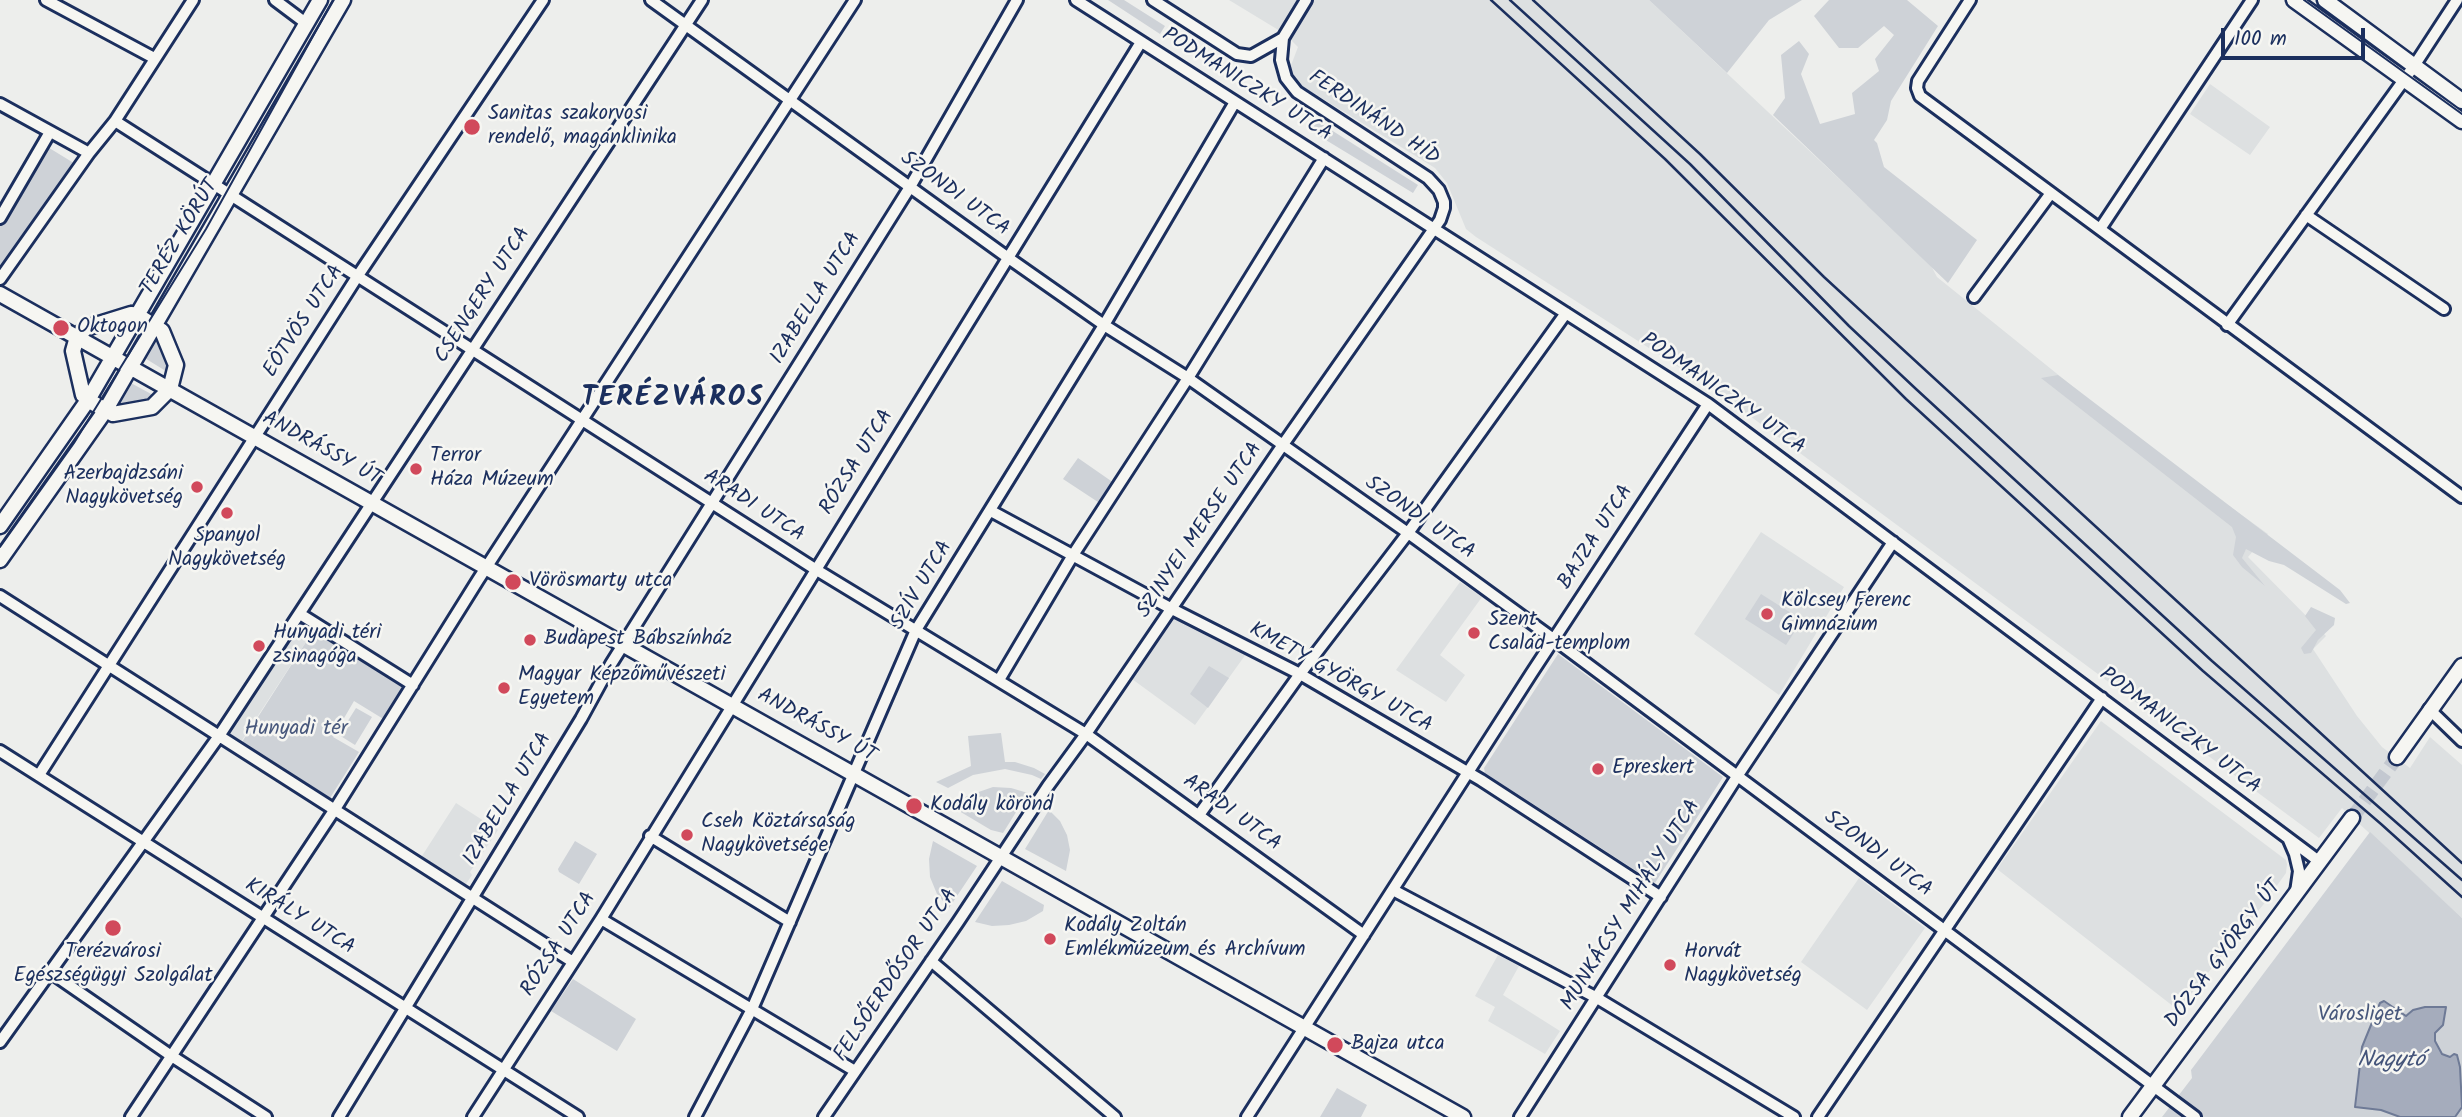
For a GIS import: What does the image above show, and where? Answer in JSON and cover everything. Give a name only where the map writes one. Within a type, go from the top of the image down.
[{"type":"main road","name":"TERÉZ KÖRÚT","points":[[0,526],[88,400],[320,0]]},
{"type":"main road","name":"TERÉZ KÖRÚT","points":[[0,560],[105,411],[343,0]]},
{"type":"main road","points":[[2294,0],[2462,121]]},
{"type":"main road","points":[[2325,0],[2462,101]]},
{"type":"main road","name":"ANDRÁSSY ÚT","points":[[0,294],[1463,1117]]},
{"type":"main road","points":[[131,314],[155,325],[162,331],[176,365],[170,389],[152,407],[113,414],[88,400],[83,395],[73,351],[76,337],[86,328],[131,314]]},
{"type":"main road","points":[[2397,757],[2462,666]]},
{"type":"main road","name":"DÓZSA GYÖRGY ÚT","points":[[2130,1117],[2352,817]]},
{"type":"street","points":[[46,0],[154,58]]},
{"type":"street","points":[[0,279],[89,153],[115,121],[193,0]]},
{"type":"street","points":[[275,0],[307,24]]},
{"type":"street","name":"EÖTVÖS UTCA","points":[[39,775],[253,436],[543,0]]},
{"type":"street","name":"SZONDI UTCA","points":[[651,0],[1007,257],[1188,378],[1408,533],[1738,775],[2195,1117]]},
{"type":"street","name":"CSENGERY UTCA","points":[[300,614],[702,0]]},
{"type":"street","points":[[131,1117],[335,809],[486,568],[855,0]]},
{"type":"street","name":"IZABELLA UTCA","points":[[339,1117],[711,503],[910,187],[1017,0]]},
{"type":"street","name":"PODMANICZKY UTCA","points":[[1076,0],[1708,404],[2320,862]]},
{"type":"street","points":[[1153,0],[1237,54],[1251,57],[1284,36],[1306,0]]},
{"type":"street","points":[[1970,0],[1918,80],[1917,88],[1923,99],[2462,497]]},
{"type":"street","points":[[2100,229],[2252,0]]},
{"type":"street","points":[[2227,325],[2414,66],[2457,0]]},
{"type":"street","name":"FERDINÁND HÍD","points":[[1284,36],[1281,60],[1283,69],[1286,78],[1297,92],[1428,178],[1439,190],[1444,208],[1434,228]]},
{"type":"street","name":"RÓZSA UTCA","points":[[473,1117],[601,919],[1141,42]]},
{"type":"street","name":"SZÍV UTCA","points":[[695,1117],[752,1009],[916,630],[1104,324],[1235,102]]},
{"type":"street","points":[[0,104],[89,153]]},
{"type":"street","name":"ARADI UTCA","points":[[115,121],[711,503],[1086,734],[1364,935]]},
{"type":"street","points":[[0,218],[50,132]]},
{"type":"street","points":[[999,680],[1073,555],[1188,378],[1324,158]]},
{"type":"street","points":[[1974,297],[2051,192]]},
{"type":"street","points":[[2306,215],[2444,309]]},
{"type":"street","name":"SZINYEI MERSE UTCA","points":[[1001,857],[1434,228]]},
{"type":"street","points":[[1199,815],[1300,674],[1408,533],[1566,313]]},
{"type":"street","name":"BAJZA UTCA","points":[[1247,1117],[1708,404]]},
{"type":"street","name":"KMETY GYÖRGY UTCA","points":[[991,511],[1172,609],[1300,674],[1468,773],[1661,897]]},
{"type":"street","name":"MUNKÁCSY MIHÁLY UTCA","points":[[1520,1117],[1738,775],[1893,542]]},
{"type":"street","points":[[0,596],[572,962]]},
{"type":"street","points":[[0,1042],[219,736],[300,614],[413,685]]},
{"type":"street","points":[[1818,1117],[2102,698]]},
{"type":"street","points":[[2429,709],[2462,741]]},
{"type":"street","name":"KIRÁLY UTCA","points":[[1,755],[39,775],[578,1117]]},
{"type":"street","points":[[650,836],[790,922]]},
{"type":"street","points":[[2288,838],[2299,870],[2295,895]]},
{"type":"street","name":"FELSŐERDŐSOR UTCA","points":[[824,1117],[1001,857]]},
{"type":"street","points":[[1393,890],[1597,998],[1794,1117]]},
{"type":"street","points":[[601,919],[855,1071]]},
{"type":"street","points":[[931,961],[1115,1117]]},
{"type":"street","points":[[50,972],[266,1117]]},
{"type":"shaded area","points":[[1229,0],[1649,0],[1867,205],[1887,181],[1937,277],[2149,448],[2268,534],[2248,557],[2326,636],[2313,649],[2357,716],[2382,747],[2410,768],[2430,737],[2462,765],[2462,918],[2342,808],[2319,838],[1719,393],[1476,237],[1466,229],[1447,183],[1435,168],[1302,86],[1291,74],[1290,68],[1298,47],[1285,34]]},
{"type":"shaded area","points":[[2210,84],[2270,127],[2250,155],[2190,114]]},
{"type":"shaded area","name":"Kölcsey Ferenc Gimnázium","points":[[1761,532],[1844,587],[1779,695],[1694,634]]},
{"type":"shaded area","points":[[1460,582],[1482,597],[1440,655],[1465,675],[1446,702],[1396,670]]},
{"type":"shaded area","points":[[300,614],[319,626],[313,631],[237,748],[219,736]]},
{"type":"shaded area","points":[[1175,618],[1246,654],[1195,725],[1132,679]]},
{"type":"shaded area","points":[[2101,721],[2286,860],[2286,873],[2263,905],[2178,1010],[1997,869]]},
{"type":"shaded area","points":[[456,803],[498,830],[470,872],[472,875],[464,887],[420,859]]},
{"type":"shaded area","points":[[1859,878],[1925,928],[1867,1010],[1801,962]]},
{"type":"shaded area","points":[[1498,955],[1519,966],[1503,995],[1560,1031],[1545,1054],[1488,1021],[1495,1007],[1475,996]]},
{"type":"green space","points":[[1108,0],[1124,0],[1165,26],[1160,34]]},
{"type":"green space","points":[[1649,0],[1802,0],[1769,20],[1727,73]]},
{"type":"green space","points":[[1829,0],[1907,0],[1938,26],[1891,101],[1887,120],[1874,140],[1884,167],[1977,240],[1948,283],[1773,115],[1785,98],[1781,55],[1799,41],[1809,54],[1801,74],[1820,124],[1855,114],[1852,93],[1879,71],[1875,59],[1894,35],[1884,26],[1858,48],[1839,48],[1814,16]]},
{"type":"green space","points":[[1317,121],[1418,185],[1413,193],[1311,131]]},
{"type":"green space","points":[[46,146],[77,165],[9,270],[0,265],[0,225]]},
{"type":"green space","points":[[156,333],[169,357],[169,373],[143,357]]},
{"type":"green space","points":[[2058,375],[2340,590],[2350,603],[2346,604],[2284,565],[2269,561],[2246,549],[2242,558],[2265,586],[2242,567],[2233,555],[2236,537],[2232,527],[2041,378]]},
{"type":"green space","points":[[129,382],[153,395],[148,401],[115,406]]},
{"type":"green space","points":[[1078,458],[1114,483],[1101,504],[1063,479]]},
{"type":"green space","points":[[1761,594],[1802,620],[1786,645],[1745,619]]},
{"type":"green space","points":[[2311,607],[2335,618],[2334,625],[2318,640],[2311,653],[2304,654],[2301,648],[2316,630],[2305,616]]},
{"type":"green space","name":"Hunyadi tér","points":[[313,631],[406,689],[385,720],[354,701],[333,737],[359,752],[330,798],[242,742]]},
{"type":"green space","name":"Epreskert","points":[[1558,654],[1723,777],[1655,883],[1485,773],[1484,768]]},
{"type":"green space","points":[[1209,666],[1229,678],[1208,708],[1190,694]]},
{"type":"green space","points":[[356,708],[372,717],[355,745],[339,735]]},
{"type":"green space","points":[[1001,733],[1005,762],[1034,768],[1045,774],[1041,779],[1005,769],[973,775],[948,788],[936,782],[971,766],[968,736]]},
{"type":"green space","points":[[993,787],[1028,793],[1003,833],[991,830],[954,808],[967,796]]},
{"type":"green space","points":[[1049,810],[1060,821],[1067,835],[1070,850],[1066,871],[1025,849]]},
{"type":"green space","name":"Városliget","points":[[2370,832],[2462,918],[2462,1117],[2162,1117],[2192,1078],[2191,1070]]},
{"type":"green space","points":[[575,841],[597,854],[579,884],[558,869]]},
{"type":"green space","points":[[933,841],[977,866],[949,908],[937,894],[930,877],[929,859]]},
{"type":"green space","points":[[1002,881],[1044,905],[1043,911],[1026,921],[1009,925],[992,926],[975,922]]},
{"type":"green space","points":[[573,979],[636,1019],[617,1051],[551,1011]]},
{"type":"green space","points":[[1337,1088],[1367,1105],[1361,1117],[1320,1117]]},
{"type":"water","name":"Nagytó","points":[[2384,1001],[2406,1016],[2413,1010],[2425,1007],[2446,1007],[2443,1025],[2435,1033],[2435,1041],[2442,1054],[2450,1057],[2457,1055],[2462,1107],[2455,1117],[2400,1117],[2381,1110],[2355,1107],[2362,1047],[2380,1003]]},
{"type":"tunnel","points":[[2352,818],[2397,757]]},
{"type":"tram line","points":[[0,547],[74,443],[206,229],[333,0]]},
{"type":"tram line","points":[[2304,0],[2462,114]]},
{"type":"railway","points":[[1491,0],[1665,159],[1906,399],[2203,671],[2462,897]]},
{"type":"railway","points":[[1510,0],[1690,164],[1849,326],[1916,389],[2212,661],[2462,880]]},
{"type":"railway","points":[[1533,0],[1700,154],[1824,277],[2462,863]]},
{"type":"place","name":"Sanitas szakorvosi rendelő, magánklinika","points":[[472,127]]},
{"type":"place","name":"Oktogon","points":[[61,328]]},
{"type":"place","name":"Terror Háza Múzeum","points":[[416,469]]},
{"type":"place","name":"Azerbajdzsáni Nagykövetség","points":[[197,487]]},
{"type":"place","name":"Spanyol Nagykövetség","points":[[227,513]]},
{"type":"place","name":"Vörösmarty utca","points":[[513,582]]},
{"type":"place","name":"Kölcsey Ferenc Gimnázium","points":[[1767,614]]},
{"type":"place","name":"Szent Család-templom","points":[[1474,633]]},
{"type":"place","name":"Budapest Bábszínház","points":[[530,640]]},
{"type":"place","name":"Hunyadi téri zsinagóga","points":[[259,646]]},
{"type":"place","name":"Magyar Képzőművészeti Egyetem","points":[[504,688]]},
{"type":"place","name":"Epreskert","points":[[1598,769]]},
{"type":"place","name":"Kodály körönd","points":[[914,806]]},
{"type":"place","name":"Cseh Köztársaság Nagykövetsége","points":[[687,835]]},
{"type":"place","name":"Terézvárosi Egészségügyi Szolgálat","points":[[113,928]]},
{"type":"place","name":"Kodály Zoltán Emlékmúzeum és Archívum","points":[[1050,939]]},
{"type":"place","name":"Horvát Nagykövetség","points":[[1670,965]]},
{"type":"place","name":"Bajza utca","points":[[1335,1045]]},
{"type":"district","name":"TERÉZVÁROS","points":[[673,400]]}]
